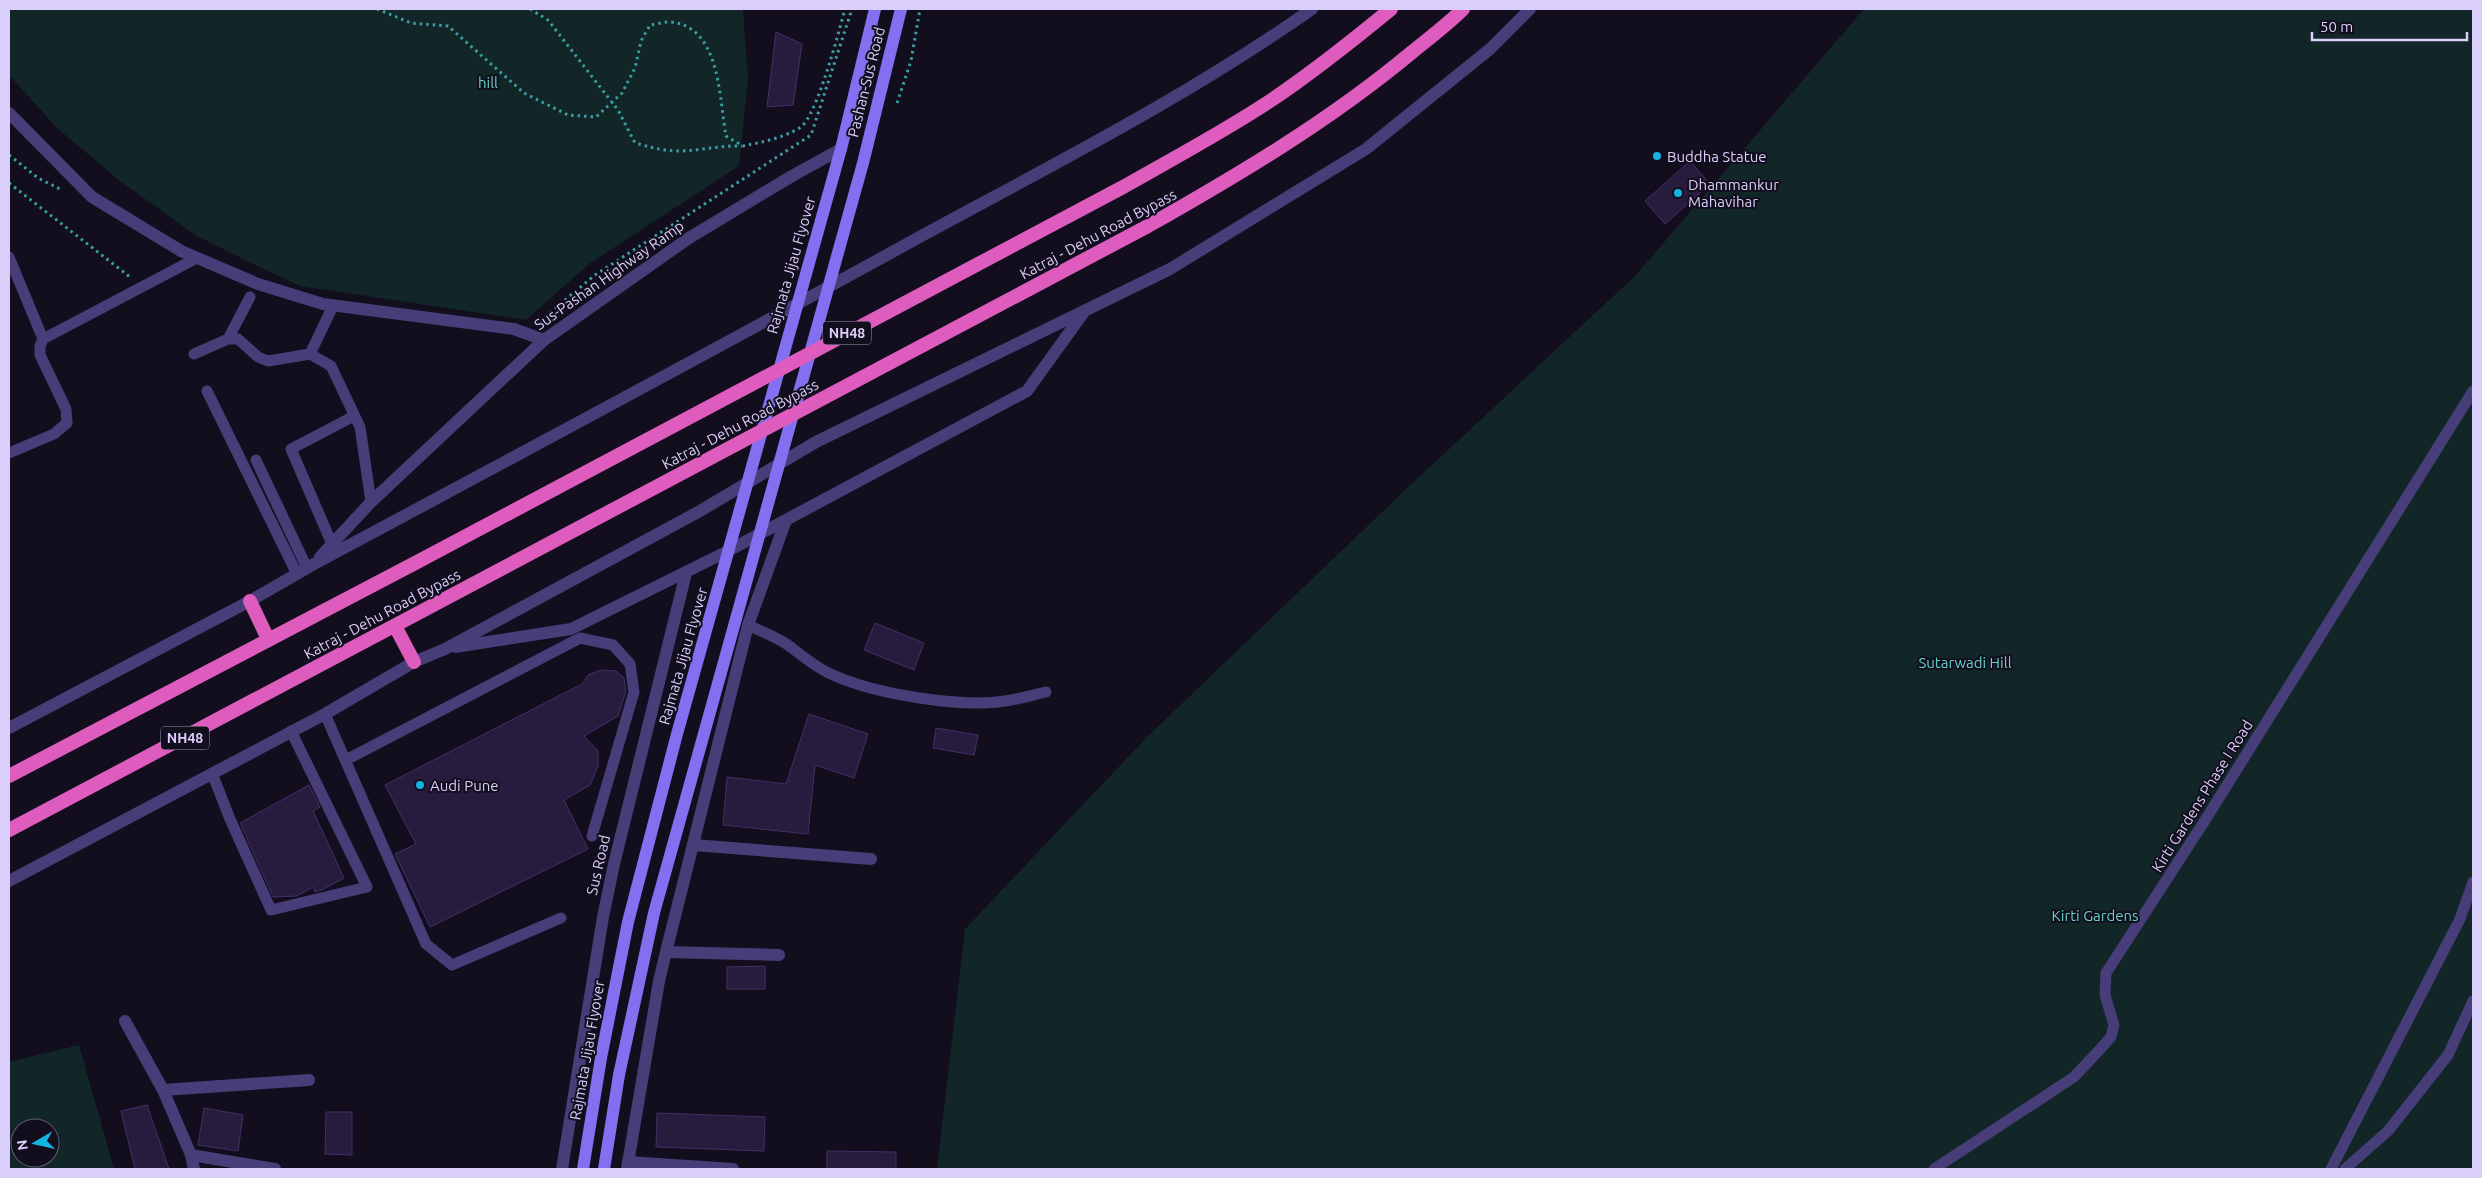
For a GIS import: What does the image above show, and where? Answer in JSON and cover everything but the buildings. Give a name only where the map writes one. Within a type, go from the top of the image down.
[{"type":"highway","name":"Katraj - Dehu Road Bypass","points":[[9,776],[419,561],[1125,186],[1222,131],[1270,101],[1391,9]]},
{"type":"highway","name":"Katraj - Dehu Road Bypass","points":[[9,830],[1139,231],[1246,171],[1338,110],[1463,9]]},
{"type":"highway","points":[[250,601],[268,639]]},
{"type":"highway","points":[[395,626],[414,662]]},
{"type":"main road","name":"Pashan-Sus Road","points":[[840,153],[875,9]]},
{"type":"main road","name":"Pashan-Sus Road","points":[[604,1169],[619,1076],[654,912],[863,163],[901,9]]},
{"type":"main road","name":"Rajmata Jijau Flyover","points":[[583,1169],[601,1058],[628,922],[840,153]]},
{"type":"street","points":[[9,728],[250,601],[1108,135],[1204,80],[1312,9]]},
{"type":"street","points":[[9,881],[325,714],[414,662],[445,649],[700,511],[816,442],[1170,269],[1366,149],[1490,49],[1530,9]]},
{"type":"street","points":[[11,116],[92,197],[180,251],[258,284],[334,306],[514,329],[544,340]]},
{"type":"street","name":"Sus-Pashan Highway Ramp","points":[[306,569],[371,502],[544,340],[689,238],[792,176],[840,153]]},
{"type":"street","points":[[445,649],[571,629],[686,573],[1027,391],[1086,310]]},
{"type":"street","points":[[733,1169],[628,1166],[659,981],[666,952],[748,625],[786,520]]},
{"type":"street","name":"Sus Road","points":[[562,1169],[604,908],[686,573]]},
{"type":"street","points":[[693,845],[871,858]]},
{"type":"street","points":[[666,952],[779,955]]},
{"type":"street","points":[[125,1022],[163,1090],[191,1155],[194,1169]]},
{"type":"street","points":[[163,1090],[309,1080]]},
{"type":"street","points":[[191,1155],[275,1169]]},
{"type":"lane","points":[[9,257],[43,339]]},
{"type":"lane","points":[[9,453],[54,434],[68,423],[66,409],[40,355],[40,346],[43,339],[197,258]]},
{"type":"lane","points":[[228,339],[250,297]]},
{"type":"lane","points":[[310,354],[334,306]]},
{"type":"lane","points":[[194,354],[228,339],[238,339],[258,357],[268,361],[310,354],[331,366],[360,427],[371,502]]},
{"type":"lane","points":[[207,391],[306,569]]},
{"type":"lane","name":"Kirti Gardens Phase I Road","points":[[1934,1169],[2074,1077],[2111,1037],[2114,1025],[2105,995],[2106,974],[2204,822],[2473,391]]},
{"type":"lane","points":[[332,544],[291,449],[354,416]]},
{"type":"lane","points":[[256,460],[306,569]]},
{"type":"lane","points":[[748,625],[791,647],[801,657],[833,675],[863,685],[920,698],[1004,701],[1046,692]]},
{"type":"lane","points":[[346,760],[580,638],[613,645],[630,664],[634,692],[592,836]]},
{"type":"lane","points":[[325,714],[426,944],[452,965],[562,918]]},
{"type":"lane","points":[[212,773],[230,819],[271,910],[367,887],[291,731]]},
{"type":"lane","points":[[2331,1169],[2460,919],[2473,882]]},
{"type":"lane","points":[[2345,1169],[2388,1131],[2448,1055],[2473,1001]]},
{"type":"path","points":[[377,9],[411,23],[448,26],[524,93],[568,115],[596,117],[622,93],[635,68],[641,41],[650,25],[670,22],[693,31],[711,54],[720,83],[721,111],[726,136],[743,146]]},
{"type":"path","points":[[530,9],[548,20],[618,110],[635,143],[658,150],[679,151],[722,145],[743,146],[777,138],[802,126],[813,108],[845,9]]},
{"type":"path","points":[[528,334],[544,316],[595,274],[811,134],[852,9]]},
{"type":"path","points":[[9,155],[38,178],[59,190],[92,197]]},
{"type":"path","points":[[9,182],[142,286]]},
{"type":"green space","name":"hill","points":[[9,9],[743,9],[748,79],[739,166],[589,264],[526,320],[300,286],[195,235],[120,181],[57,128],[9,75]]},
{"type":"green space","name":"Sutarwadi Hill","points":[[1864,9],[2473,9],[2473,1169],[937,1169],[965,929],[1147,737],[1405,490],[1636,275]]},
{"type":"green space","points":[[79,1045],[114,1169],[9,1169],[9,1062]]},
{"type":"place","name":"Buddha Statue","points":[[1657,156]]},
{"type":"place","name":"Dhammankur Mahavihar","points":[[1678,193]]},
{"type":"place","name":"Audi Pune","points":[[420,785]]},
{"type":"park label","name":"Kirti Gardens","points":[[2095,915]]}]
